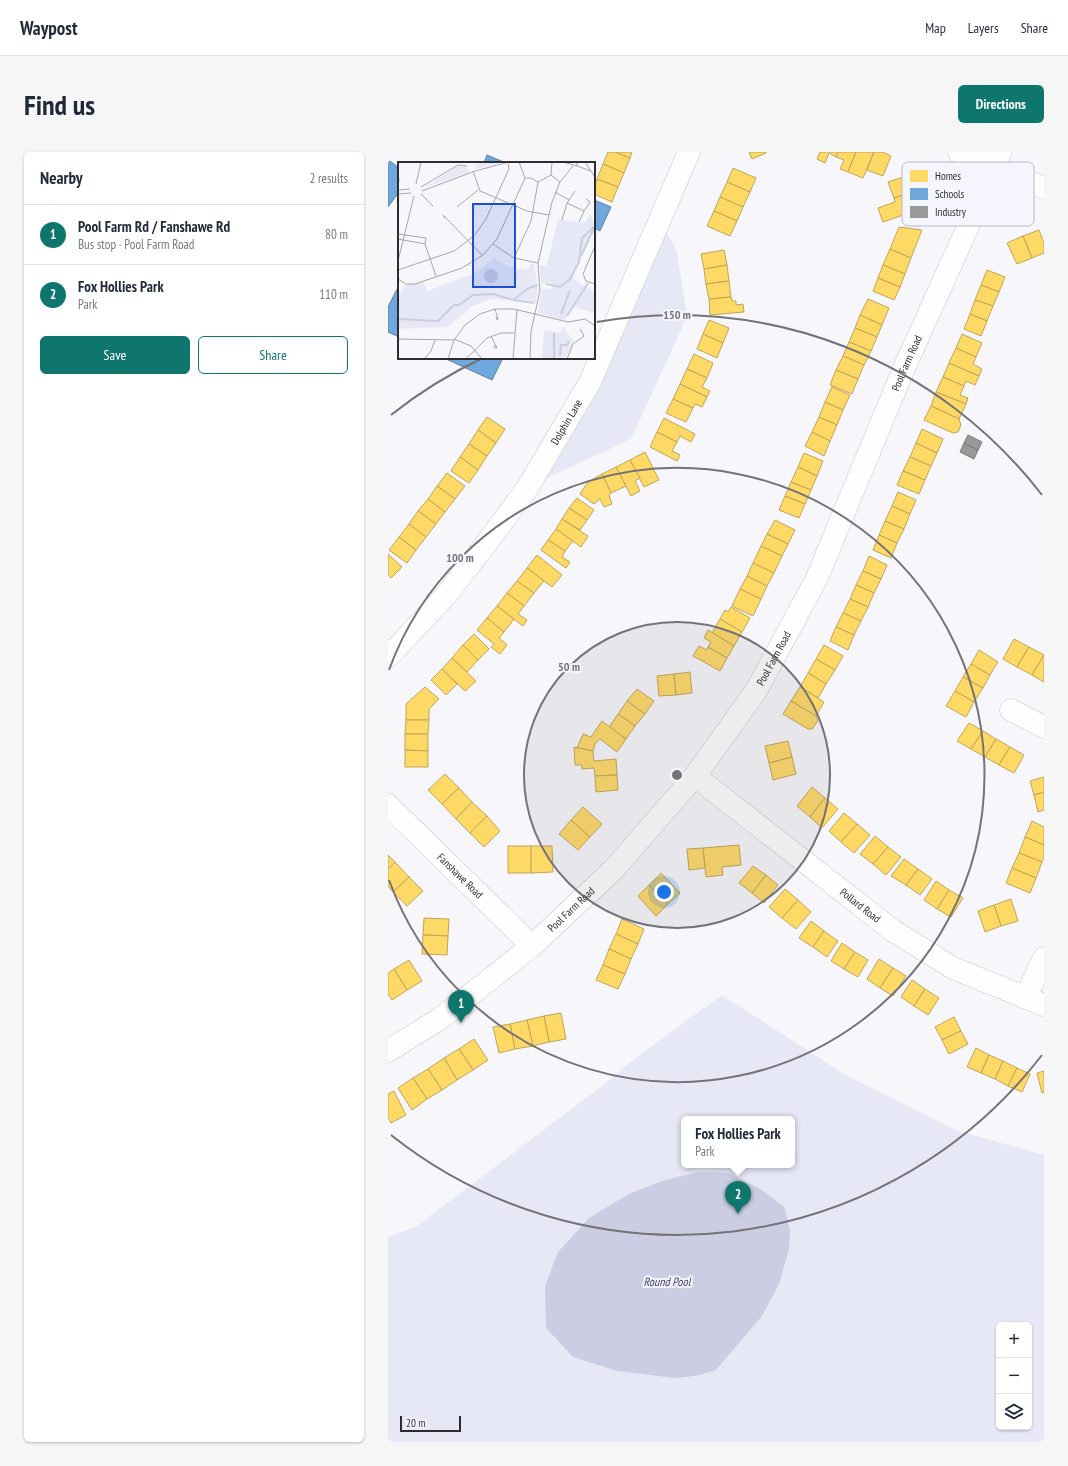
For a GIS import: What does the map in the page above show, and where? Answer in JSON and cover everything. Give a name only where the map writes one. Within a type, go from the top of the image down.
[{"type":"street","name":"Dolphin Lane","points":[[388,657],[447,594],[528,487],[590,382],[689,152]]},
{"type":"street","points":[[959,152],[997,160]]},
{"type":"street","points":[[1034,182],[1044,188]]},
{"type":"street","name":"Pool Farm Road","points":[[388,1050],[441,1018],[532,946],[614,870],[695,776],[756,691],[816,580],[905,366],[968,226]]},
{"type":"street","points":[[1011,710],[1044,727]]},
{"type":"street","name":"Pollard Road","points":[[695,776],[892,930],[953,968],[1035,1002]]},
{"type":"street","name":"Fanshawe Road","points":[[388,805],[532,946]]},
{"type":"street","points":[[1035,1002],[1044,958]]},
{"type":"shaded area","points":[[660,218],[677,252],[687,317],[631,439],[528,487],[591,359],[595,359],[595,350]]},
{"type":"shaded area","points":[[722,995],[844,1074],[937,1121],[958,1131],[1044,1155],[1044,1442],[388,1442],[388,1237],[415,1227],[606,1083],[634,1059]]},
{"type":"water","name":"Round Pool","points":[[699,1172],[729,1173],[762,1190],[784,1207],[790,1229],[789,1249],[779,1284],[762,1316],[716,1370],[695,1376],[675,1378],[617,1371],[573,1357],[546,1328],[545,1286],[558,1252],[589,1218],[629,1194],[665,1180]]},
{"type":"building: Homes","points":[[608,152],[615,152],[630,158],[624,173],[603,164]]},
{"type":"building: Homes","points":[[615,152],[632,152],[630,158]]},
{"type":"building: Homes","points":[[749,152],[766,152],[766,153],[752,159]]},
{"type":"building: Homes","points":[[820,152],[838,152],[836,157],[829,153],[825,163],[817,159]]},
{"type":"building: Homes","points":[[838,152],[856,152],[848,172],[840,169],[844,160],[836,157]]},
{"type":"building: Homes","points":[[856,152],[874,152],[863,178],[848,172]]},
{"type":"building: Homes","points":[[874,152],[883,152],[891,156],[883,176],[867,170]]},
{"type":"building: Homes","points":[[603,164],[624,173],[618,187],[597,179]]},
{"type":"building: Homes","points":[[733,168],[756,178],[750,192],[727,182]]},
{"type":"building: Homes","points":[[902,177],[902,196],[894,198],[888,182]]},
{"type":"building: Homes","points":[[597,179],[618,187],[612,202],[595,194],[595,184]]},
{"type":"building: Homes","points":[[727,182],[750,192],[743,207],[720,197]]},
{"type":"building: Homes","points":[[902,196],[902,215],[883,222],[878,208],[895,202],[894,198]]},
{"type":"building: Homes","points":[[720,197],[743,207],[737,221],[714,211]]},
{"type":"building: Homes","points":[[714,211],[737,221],[730,236],[707,226]]},
{"type":"building: Homes","points":[[899,227],[922,230],[911,258],[890,249]]},
{"type":"building: Homes","points":[[1039,230],[1044,243],[1044,253],[1032,258],[1023,236]]},
{"type":"building: Homes","points":[[1023,236],[1032,258],[1017,264],[1007,243]]},
{"type":"building: Homes","points":[[890,249],[911,258],[905,274],[883,265]]},
{"type":"building: Homes","points":[[724,250],[727,265],[704,269],[701,254]]},
{"type":"building: Homes","points":[[727,265],[729,281],[706,284],[704,269]]},
{"type":"building: Homes","points":[[883,265],[905,274],[900,287],[878,278]]},
{"type":"building: Homes","points":[[987,270],[1005,277],[999,292],[981,285]]},
{"type":"building: Homes","points":[[878,278],[900,287],[894,300],[873,291]]},
{"type":"building: Homes","points":[[729,281],[731,297],[709,299],[706,284]]},
{"type":"building: Homes","points":[[981,285],[999,292],[993,306],[975,300]]},
{"type":"building: Homes","points":[[731,297],[732,301],[736,301],[736,305],[743,304],[744,312],[710,315],[709,299]]},
{"type":"building: Homes","points":[[868,299],[889,308],[882,325],[860,315]]},
{"type":"building: Homes","points":[[975,300],[993,306],[987,321],[970,314]]},
{"type":"building: Homes","points":[[970,314],[987,321],[981,336],[964,329]]},
{"type":"building: Homes","points":[[860,315],[882,325],[877,337],[855,328]]},
{"type":"building: Homes","points":[[709,320],[729,328],[723,343],[703,334]]},
{"type":"building: Homes","points":[[855,328],[877,337],[871,351],[849,342]]},
{"type":"building: Homes","points":[[703,334],[723,343],[717,358],[697,349]]},
{"type":"building: Homes","points":[[962,334],[982,343],[976,357],[956,348]]},
{"type":"building: Homes","points":[[849,342],[871,351],[864,365],[843,356]]},
{"type":"building: Homes","points":[[956,348],[976,357],[973,364],[982,369],[979,376],[949,363]]},
{"type":"building: Homes","points":[[694,354],[713,363],[707,378],[687,369]]},
{"type":"building: Homes","points":[[843,356],[864,365],[858,379],[836,370]]},
{"type":"building: Homes","points":[[949,363],[979,376],[975,385],[966,381],[964,386],[943,377]]},
{"type":"building: Homes","points":[[687,369],[707,378],[702,387],[710,391],[707,397],[680,384]]},
{"type":"building: Homes","points":[[836,370],[858,379],[852,394],[830,385]]},
{"type":"building: Homes","points":[[943,377],[964,386],[960,395],[968,398],[966,404],[936,392]]},
{"type":"building: Homes","points":[[680,384],[707,397],[702,407],[695,404],[693,408],[673,399]]},
{"type":"building: Homes","points":[[832,387],[850,395],[843,410],[825,402]]},
{"type":"building: Homes","points":[[936,392],[966,404],[959,419],[931,406]]},
{"type":"building: Homes","points":[[673,399],[693,408],[686,422],[666,413]]},
{"type":"building: Homes","points":[[825,402],[843,410],[837,425],[819,417]]},
{"type":"building: Homes","points":[[931,406],[959,419],[961,425],[958,432],[953,433],[924,420]]},
{"type":"building: Homes","points":[[487,417],[505,429],[496,443],[478,430]]},
{"type":"building: Homes","points":[[819,417],[837,425],[830,441],[812,432]]},
{"type":"building: Homes","points":[[664,418],[695,434],[691,442],[680,436],[677,442],[657,432]]},
{"type":"building: Homes","points":[[922,429],[943,439],[937,453],[916,443]]},
{"type":"building: Homes","points":[[478,430],[496,443],[487,456],[469,444]]},
{"type":"building: Homes","points":[[657,432],[677,442],[672,451],[680,455],[677,461],[650,447]]},
{"type":"building: Homes","points":[[812,432],[830,441],[824,456],[805,446]]},
{"type":"building: Homes","points":[[916,443],[937,453],[931,466],[910,457]]},
{"type":"building: Homes","points":[[469,444],[487,456],[478,470],[460,457]]},
{"type":"building: Homes","points":[[645,452],[659,480],[644,487],[630,460]]},
{"type":"building: Homes","points":[[804,453],[823,461],[817,476],[798,467]]},
{"type":"building: Homes","points":[[460,457],[478,470],[469,483],[451,471]]},
{"type":"building: Homes","points":[[910,457],[931,466],[925,480],[903,471]]},
{"type":"building: Homes","points":[[630,460],[640,478],[635,481],[640,491],[631,496],[616,467]]},
{"type":"building: Homes","points":[[616,467],[626,486],[611,493],[602,474]]},
{"type":"building: Homes","points":[[798,467],[817,476],[811,490],[791,482]]},
{"type":"building: Homes","points":[[903,471],[925,480],[919,494],[897,485]]},
{"type":"building: Homes","points":[[447,473],[465,486],[455,499],[437,486]]},
{"type":"building: Homes","points":[[602,474],[611,493],[609,495],[612,504],[604,507],[600,499],[594,504],[580,494],[588,482]]},
{"type":"building: Homes","points":[[791,482],[811,490],[805,504],[785,496]]},
{"type":"building: Homes","points":[[437,486],[455,499],[445,512],[428,499]]},
{"type":"building: Homes","points":[[898,492],[916,500],[910,514],[892,506]]},
{"type":"building: Homes","points":[[785,496],[805,504],[799,518],[779,510]]},
{"type":"building: Homes","points":[[577,498],[594,510],[587,520],[569,508]]},
{"type":"building: Homes","points":[[428,499],[445,512],[436,524],[418,511]]},
{"type":"building: Homes","points":[[892,506],[910,514],[904,529],[885,521]]},
{"type":"building: Homes","points":[[569,508],[587,520],[580,530],[562,519]]},
{"type":"building: Homes","points":[[418,511],[436,524],[426,537],[409,524]]},
{"type":"building: Homes","points":[[562,519],[588,536],[581,547],[556,529]]},
{"type":"building: Homes","points":[[775,520],[795,530],[788,544],[767,534]]},
{"type":"building: Homes","points":[[885,521],[904,529],[897,543],[879,535]]},
{"type":"building: Homes","points":[[409,524],[426,537],[416,550],[399,537]]},
{"type":"building: Homes","points":[[556,529],[573,541],[565,551],[548,540]]},
{"type":"building: Homes","points":[[767,534],[788,544],[782,556],[761,546]]},
{"type":"building: Homes","points":[[879,535],[897,543],[891,558],[873,550]]},
{"type":"building: Homes","points":[[399,537],[416,550],[407,563],[389,550]]},
{"type":"building: Homes","points":[[548,540],[565,551],[562,557],[570,562],[566,568],[541,550]]},
{"type":"building: Homes","points":[[761,546],[782,556],[774,573],[753,563]]},
{"type":"building: Homes","points":[[388,554],[402,567],[391,578],[388,575]]},
{"type":"building: Homes","points":[[537,555],[562,575],[552,587],[527,568]]},
{"type":"building: Homes","points":[[869,556],[887,565],[881,579],[863,571]]},
{"type":"building: Homes","points":[[753,563],[774,573],[767,586],[747,576]]},
{"type":"building: Homes","points":[[527,568],[544,581],[534,593],[517,581]]},
{"type":"building: Homes","points":[[863,571],[881,579],[874,593],[856,585]]},
{"type":"building: Homes","points":[[747,576],[767,586],[761,599],[740,589]]},
{"type":"building: Homes","points":[[517,581],[534,593],[524,606],[507,593]]},
{"type":"building: Homes","points":[[856,585],[874,593],[868,607],[850,599]]},
{"type":"building: Homes","points":[[740,589],[761,599],[753,616],[732,606]]},
{"type":"building: Homes","points":[[507,593],[524,606],[518,614],[527,620],[523,626],[497,606]]},
{"type":"building: Homes","points":[[850,599],[868,607],[861,621],[843,613]]},
{"type":"building: Homes","points":[[497,606],[514,619],[504,632],[487,618]]},
{"type":"building: Homes","points":[[731,607],[750,618],[742,632],[720,619],[725,610],[728,612]]},
{"type":"building: Homes","points":[[843,613],[861,621],[854,635],[836,627]]},
{"type":"building: Homes","points":[[487,618],[504,632],[499,638],[507,645],[500,654],[491,647],[494,644],[477,630]]},
{"type":"building: Homes","points":[[720,619],[742,632],[734,646],[712,633]]},
{"type":"building: Homes","points":[[836,627],[854,635],[848,650],[830,641]]},
{"type":"building: Homes","points":[[708,630],[734,646],[727,658],[708,647],[711,642],[704,638]]},
{"type":"building: Homes","points":[[474,634],[489,649],[478,660],[463,645]]},
{"type":"building: Homes","points":[[1014,639],[1029,647],[1017,667],[1003,659]]},
{"type":"building: Homes","points":[[463,645],[478,660],[467,672],[452,658]]},
{"type":"building: Homes","points":[[824,645],[843,656],[835,670],[816,659]]},
{"type":"building: Homes","points":[[699,646],[707,650],[708,647],[727,658],[720,671],[693,656]]},
{"type":"building: Homes","points":[[1029,647],[1044,655],[1032,675],[1017,667]]},
{"type":"building: Homes","points":[[979,650],[998,662],[990,675],[971,664]]},
{"type":"building: Homes","points":[[1044,655],[1044,682],[1032,675]]},
{"type":"building: Homes","points":[[452,658],[476,681],[465,691],[442,669]]},
{"type":"building: Homes","points":[[816,659],[835,670],[826,684],[808,673]]},
{"type":"building: Homes","points":[[971,664],[990,675],[983,688],[963,677]]},
{"type":"building: Homes","points":[[442,669],[457,684],[446,695],[431,680]]},
{"type":"building: Homes","points":[[690,672],[692,693],[676,695],[674,674]]},
{"type":"building: Homes","points":[[808,673],[826,684],[818,698],[800,687]]},
{"type":"building: Homes","points":[[674,674],[676,695],[659,696],[657,676]]},
{"type":"building: Homes","points":[[963,677],[983,688],[974,702],[955,691]]},
{"type":"building: Homes","points":[[425,687],[439,699],[429,709],[429,720],[406,720],[406,704]]},
{"type":"building: Homes","points":[[800,687],[824,702],[816,716],[791,701]]},
{"type":"building: Homes","points":[[637,689],[654,701],[645,714],[627,701]]},
{"type":"building: Homes","points":[[955,691],[974,702],[966,717],[946,706]]},
{"type":"building: Homes","points":[[627,701],[645,714],[635,726],[618,714]]},
{"type":"building: Homes","points":[[791,701],[816,716],[818,721],[812,729],[808,729],[783,714]]},
{"type":"building: Homes","points":[[618,714],[635,726],[626,739],[609,727]]},
{"type":"building: Homes","points":[[406,720],[429,720],[428,734],[405,734]]},
{"type":"building: Homes","points":[[602,721],[626,739],[617,752],[600,739],[595,744],[593,751],[577,748],[583,734],[591,737]]},
{"type":"building: Homes","points":[[969,723],[983,731],[971,749],[957,741]]},
{"type":"building: Homes","points":[[983,731],[996,739],[985,757],[971,749]]},
{"type":"building: Homes","points":[[405,734],[428,734],[428,751],[405,750]]},
{"type":"building: Homes","points":[[996,739],[1010,747],[999,765],[985,757]]},
{"type":"building: Homes","points":[[788,741],[792,757],[769,763],[765,746]]},
{"type":"building: Homes","points":[[574,747],[593,751],[594,761],[616,759],[617,775],[595,776],[594,768],[582,769],[582,765],[575,765]]},
{"type":"building: Homes","points":[[1010,747],[1024,755],[1014,773],[999,765]]},
{"type":"building: Homes","points":[[405,750],[428,751],[428,767],[405,767]]},
{"type":"building: Homes","points":[[792,757],[796,774],[773,780],[769,763]]},
{"type":"building: Homes","points":[[445,774],[459,788],[442,804],[428,790]]},
{"type":"building: Homes","points":[[617,775],[618,790],[596,792],[595,776]]},
{"type":"building: Homes","points":[[1044,777],[1044,792],[1034,795],[1030,781]]},
{"type":"building: Homes","points":[[812,787],[825,798],[810,817],[797,806]]},
{"type":"building: Homes","points":[[459,788],[472,802],[456,819],[442,804]]},
{"type":"building: Homes","points":[[1044,792],[1044,810],[1038,812],[1034,795]]},
{"type":"building: Homes","points":[[825,798],[838,809],[822,828],[810,817]]},
{"type":"building: Homes","points":[[472,802],[487,816],[470,833],[456,819]]},
{"type":"building: Homes","points":[[583,807],[602,824],[590,837],[571,820]]},
{"type":"building: Homes","points":[[844,813],[857,824],[841,842],[829,831]]},
{"type":"building: Homes","points":[[487,816],[500,831],[484,847],[470,833]]},
{"type":"building: Homes","points":[[571,820],[590,837],[578,850],[559,834]]},
{"type":"building: Homes","points":[[1032,821],[1044,827],[1044,845],[1025,837]]},
{"type":"building: Homes","points":[[857,824],[870,835],[854,853],[841,842]]},
{"type":"building: Homes","points":[[875,836],[888,847],[873,864],[860,854]]},
{"type":"building: Homes","points":[[1025,837],[1044,845],[1044,858],[1042,862],[1019,853]]},
{"type":"building: Homes","points":[[739,845],[741,865],[722,867],[723,875],[706,877],[703,848]]},
{"type":"building: Homes","points":[[508,846],[531,846],[531,873],[508,873]]},
{"type":"building: Homes","points":[[531,846],[552,846],[553,872],[531,873]]},
{"type":"building: Homes","points":[[888,847],[901,857],[886,875],[873,864]]},
{"type":"building: Homes","points":[[703,848],[705,868],[689,870],[687,849]]},
{"type":"building: Homes","points":[[1019,853],[1042,862],[1036,878],[1012,868]]},
{"type":"building: Homes","points":[[388,855],[395,862],[388,869]]},
{"type":"building: Homes","points":[[904,859],[918,869],[906,885],[891,876]]},
{"type":"building: Homes","points":[[395,862],[409,877],[393,892],[388,886],[388,869]]},
{"type":"building: Homes","points":[[753,866],[766,875],[752,893],[739,883]]},
{"type":"building: Homes","points":[[1012,868],[1036,878],[1030,893],[1006,883]]},
{"type":"building: Homes","points":[[918,869],[932,879],[920,895],[906,885]]},
{"type":"building: Homes","points":[[661,873],[680,893],[668,904],[649,885]]},
{"type":"building: Homes","points":[[766,875],[778,885],[764,903],[752,893]]},
{"type":"building: Homes","points":[[409,877],[423,891],[407,906],[393,892]]},
{"type":"building: Homes","points":[[936,881],[949,890],[937,909],[924,900]]},
{"type":"building: Homes","points":[[649,885],[668,904],[656,916],[638,896]]},
{"type":"building: Homes","points":[[785,889],[798,900],[782,918],[769,907]]},
{"type":"building: Homes","points":[[949,890],[963,898],[951,917],[937,909]]},
{"type":"building: Homes","points":[[1011,899],[1018,921],[1001,926],[994,905]]},
{"type":"building: Homes","points":[[798,900],[811,912],[796,929],[782,918]]},
{"type":"building: Homes","points":[[994,905],[1001,926],[985,932],[978,911]]},
{"type":"building: Homes","points":[[424,918],[449,919],[448,936],[423,935]]},
{"type":"building: Homes","points":[[622,919],[644,929],[638,944],[616,934]]},
{"type":"building: Homes","points":[[811,921],[824,931],[813,947],[799,938]]},
{"type":"building: Homes","points":[[824,931],[838,941],[827,957],[813,947]]},
{"type":"building: Homes","points":[[616,934],[638,944],[631,959],[609,949]]},
{"type":"building: Homes","points":[[423,935],[448,936],[447,955],[422,954]]},
{"type":"building: Homes","points":[[842,943],[855,952],[844,969],[831,961]]},
{"type":"building: Homes","points":[[609,949],[631,959],[625,974],[603,965]]},
{"type":"building: Homes","points":[[855,952],[868,960],[858,977],[844,969]]},
{"type":"building: Homes","points":[[879,959],[893,968],[880,988],[867,979]]},
{"type":"building: Homes","points":[[409,960],[422,981],[407,990],[394,969]]},
{"type":"building: Homes","points":[[603,965],[625,974],[618,989],[596,980]]},
{"type":"building: Homes","points":[[893,968],[906,976],[893,996],[880,988]]},
{"type":"building: Homes","points":[[394,969],[407,990],[392,1000],[388,994],[388,973]]},
{"type":"building: Homes","points":[[912,980],[925,989],[914,1006],[901,997]]},
{"type":"building: Homes","points":[[925,989],[939,998],[928,1015],[914,1006]]},
{"type":"building: Homes","points":[[561,1013],[566,1039],[549,1042],[544,1016]]},
{"type":"building: Homes","points":[[544,1016],[549,1042],[533,1046],[527,1020]]},
{"type":"building: Homes","points":[[954,1017],[961,1031],[942,1040],[935,1027]]},
{"type":"building: Homes","points":[[527,1020],[533,1046],[515,1049],[510,1024]]},
{"type":"building: Homes","points":[[510,1024],[515,1049],[499,1053],[493,1027]]},
{"type":"building: Homes","points":[[961,1031],[968,1044],[949,1054],[942,1040]]},
{"type":"building: Homes","points":[[474,1039],[488,1060],[473,1070],[459,1049]]},
{"type":"building: Homes","points":[[976,1048],[989,1055],[981,1073],[967,1067]]},
{"type":"building: Homes","points":[[459,1049],[473,1070],[457,1080],[444,1058]]},
{"type":"building: Homes","points":[[989,1055],[1003,1061],[995,1079],[981,1073]]},
{"type":"building: Homes","points":[[444,1058],[457,1080],[442,1090],[428,1069]]},
{"type":"building: Homes","points":[[1003,1061],[1017,1068],[1008,1086],[995,1079]]},
{"type":"building: Homes","points":[[1017,1068],[1030,1074],[1022,1092],[1008,1086]]},
{"type":"building: Homes","points":[[428,1069],[442,1090],[427,1099],[413,1078]]},
{"type":"building: Homes","points":[[1044,1071],[1044,1092],[1042,1093],[1037,1073]]},
{"type":"building: Homes","points":[[413,1078],[427,1099],[412,1110],[398,1088]]},
{"type":"building: Homes","points":[[394,1091],[406,1115],[391,1123],[388,1117],[388,1094]]},
{"type":"building: Schools","points":[[487,155],[504,162],[484,162]]},
{"type":"building: Schools","points":[[390,161],[398,167],[398,193],[388,207],[388,164]]},
{"type":"building: Schools","points":[[595,200],[611,207],[600,231],[595,228]]},
{"type":"building: Schools","points":[[398,290],[398,337],[388,332],[388,307]]},
{"type":"building: Schools","points":[[446,359],[502,359],[492,380]]},
{"type":"building: Industry","points":[[968,435],[982,442],[978,450],[964,443]]},
{"type":"building: Industry","points":[[964,443],[978,450],[974,459],[960,452]]},
{"type":"place","name":"Pool Farm Rd / Fanshawe Rd","points":[[461,1023]]},
{"type":"place","name":"Fox Hollies Park","points":[[738,1214]]}]
